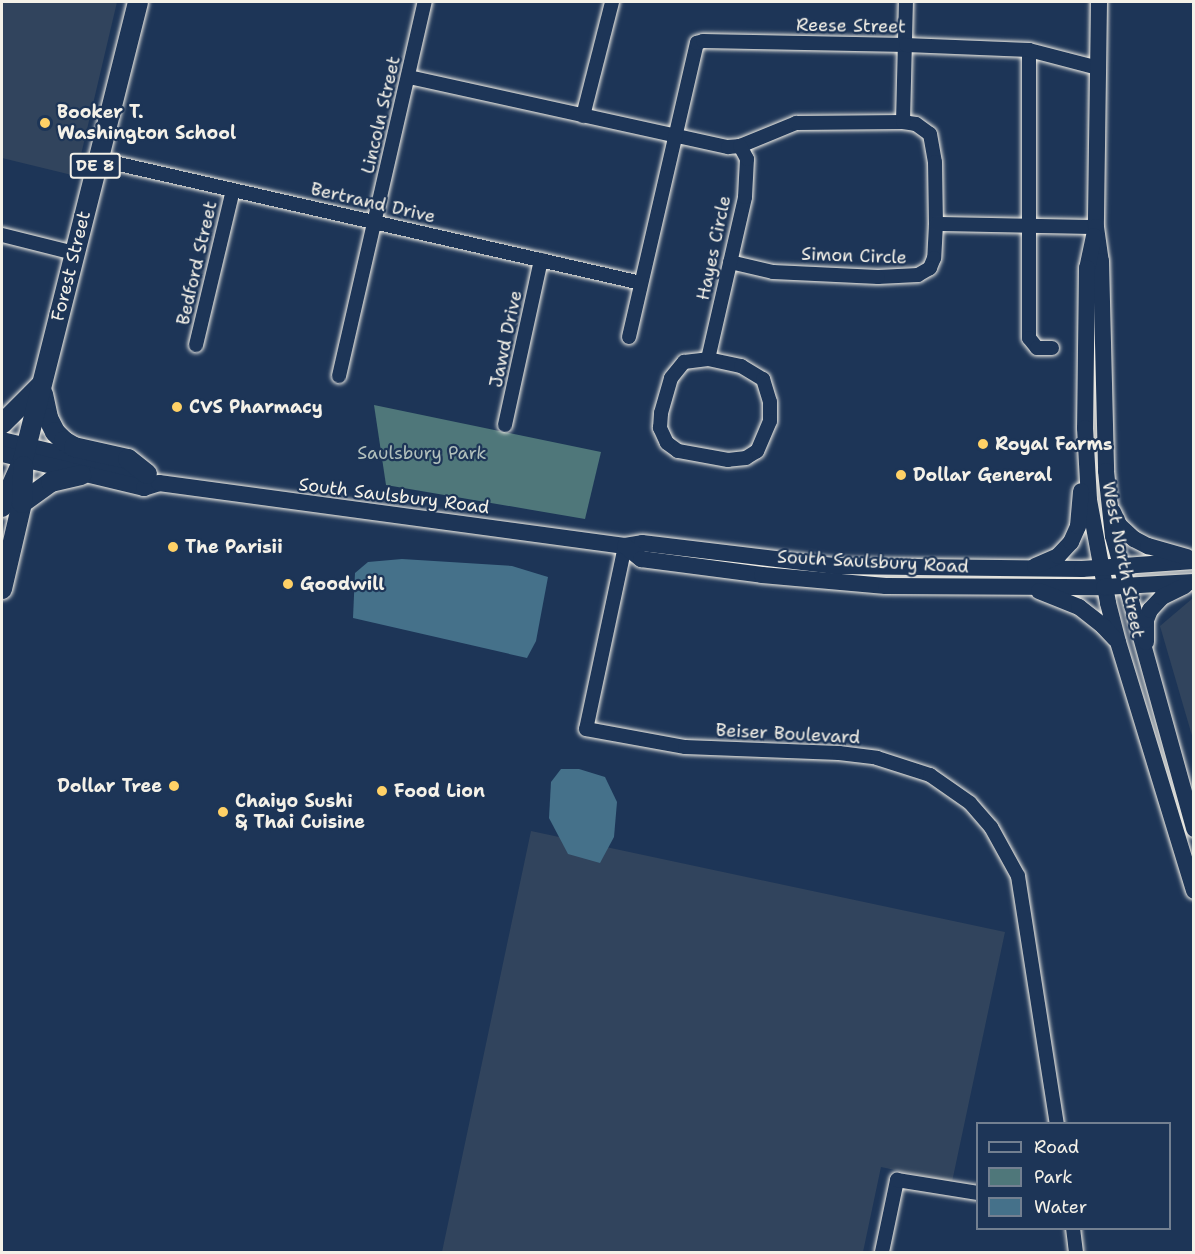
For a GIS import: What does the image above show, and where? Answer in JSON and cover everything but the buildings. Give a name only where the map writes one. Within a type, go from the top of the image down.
[{"type":"highway","name":"Forest Street","points":[[25,453],[138,2]]},
{"type":"highway","points":[[2,424],[42,383]]},
{"type":"highway","points":[[42,383],[48,418],[55,432],[64,441],[74,447],[128,459],[153,478]]},
{"type":"highway","name":"DE 8","points":[[2,589],[7,500],[25,453]]},
{"type":"highway","points":[[7,500],[51,483],[81,475]]},
{"type":"main road","name":"West North Street","points":[[1099,2],[1096,227],[1101,261],[1104,430],[1109,500],[1120,568],[1194,829]]},
{"type":"main road","name":"West North Street","points":[[1096,227],[1087,268],[1085,448],[1089,500],[1104,587],[1118,642],[1194,891]]},
{"type":"main road","points":[[2,440],[25,453]]},
{"type":"main road","points":[[1024,569],[1058,556],[1076,535],[1085,448]]},
{"type":"main road","points":[[2,454],[25,453]]},
{"type":"main road","name":"South Saulsbury Road","points":[[25,453],[81,475],[144,488],[153,478]]},
{"type":"main road","name":"South Saulsbury Road","points":[[25,453],[153,478],[625,546],[642,543],[834,566],[1120,568],[1194,560]]},
{"type":"main road","points":[[1109,500],[1119,525],[1134,539],[1194,560]]},
{"type":"main road","name":"South Saulsbury Road","points":[[625,546],[641,559],[838,583],[931,588],[1104,587],[1193,582]]},
{"type":"main road","points":[[1148,667],[1145,627],[1150,610],[1167,594],[1193,582]]},
{"type":"main road","points":[[1030,587],[1079,607],[1103,626],[1118,642]]},
{"type":"street","name":"Lincoln Street","points":[[339,376],[424,2]]},
{"type":"street","points":[[583,116],[612,2]]},
{"type":"street","points":[[903,122],[906,2]]},
{"type":"street","name":"Reese Street","points":[[629,337],[697,43],[703,41],[906,45],[1029,50],[1098,68]]},
{"type":"street","points":[[1029,50],[1029,338],[1037,348],[1052,348]]},
{"type":"street","points":[[409,76],[675,136],[728,147],[740,146]]},
{"type":"street","name":"Simon Circle","points":[[730,262],[772,272],[878,277],[918,275],[930,268],[934,258],[935,162],[930,134],[916,124],[903,122],[796,123],[740,146]]},
{"type":"street","name":"Hayes Circle","points":[[708,359],[746,187],[747,159],[740,146]]},
{"type":"street","name":"Bertrand Drive","points":[[97,159],[641,283]]},
{"type":"street","name":"Bedford Street","points":[[196,345],[233,190]]},
{"type":"street","points":[[936,224],[1096,227]]},
{"type":"street","points":[[2,236],[74,254]]},
{"type":"street","name":"Jawd Drive","points":[[505,425],[541,260]]},
{"type":"street","points":[[708,359],[741,366],[763,379],[770,402],[770,421],[757,451],[746,458],[728,460],[678,451],[667,443],[660,428],[661,413],[671,378],[684,362],[708,359]]},
{"type":"street","name":"Beiser Boulevard","points":[[625,546],[586,729],[686,747],[792,750],[877,758],[930,775],[970,803],[996,834],[1018,876],[1057,1122]]},
{"type":"street","points":[[882,1252],[897,1180],[976,1193]]},
{"type":"street","points":[[1073,1230],[1076,1252]]},
{"type":"shaded area","name":"Booker T. Washington School","points":[[2,2],[117,2],[76,176],[2,158]]},
{"type":"shaded area","points":[[1194,598],[1193,739],[1160,626]]},
{"type":"shaded area","points":[[531,831],[1005,932],[952,1182],[881,1167],[863,1252],[442,1252]]},
{"type":"green space","name":"Saulsbury Park","points":[[374,405],[601,452],[585,519],[386,485]]},
{"type":"water","points":[[402,559],[512,566],[548,577],[536,641],[527,658],[353,618],[355,573],[368,562]]},
{"type":"water","points":[[561,769],[579,769],[605,777],[617,802],[614,837],[600,863],[568,854],[549,818],[551,782]]},
{"type":"place","name":"Booker T. Washington School","points":[[45,123]]},
{"type":"place","name":"CVS Pharmacy","points":[[177,407]]},
{"type":"place","name":"Royal Farms","points":[[983,444]]},
{"type":"place","name":"Dollar General","points":[[901,475]]},
{"type":"place","name":"The Parisii","points":[[173,547]]},
{"type":"place","name":"Goodwill","points":[[288,584]]},
{"type":"place","name":"Dollar Tree","points":[[174,786]]},
{"type":"place","name":"Food Lion","points":[[382,791]]},
{"type":"place","name":"Chaiyo Sushi & Thai Cuisine","points":[[223,812]]}]
